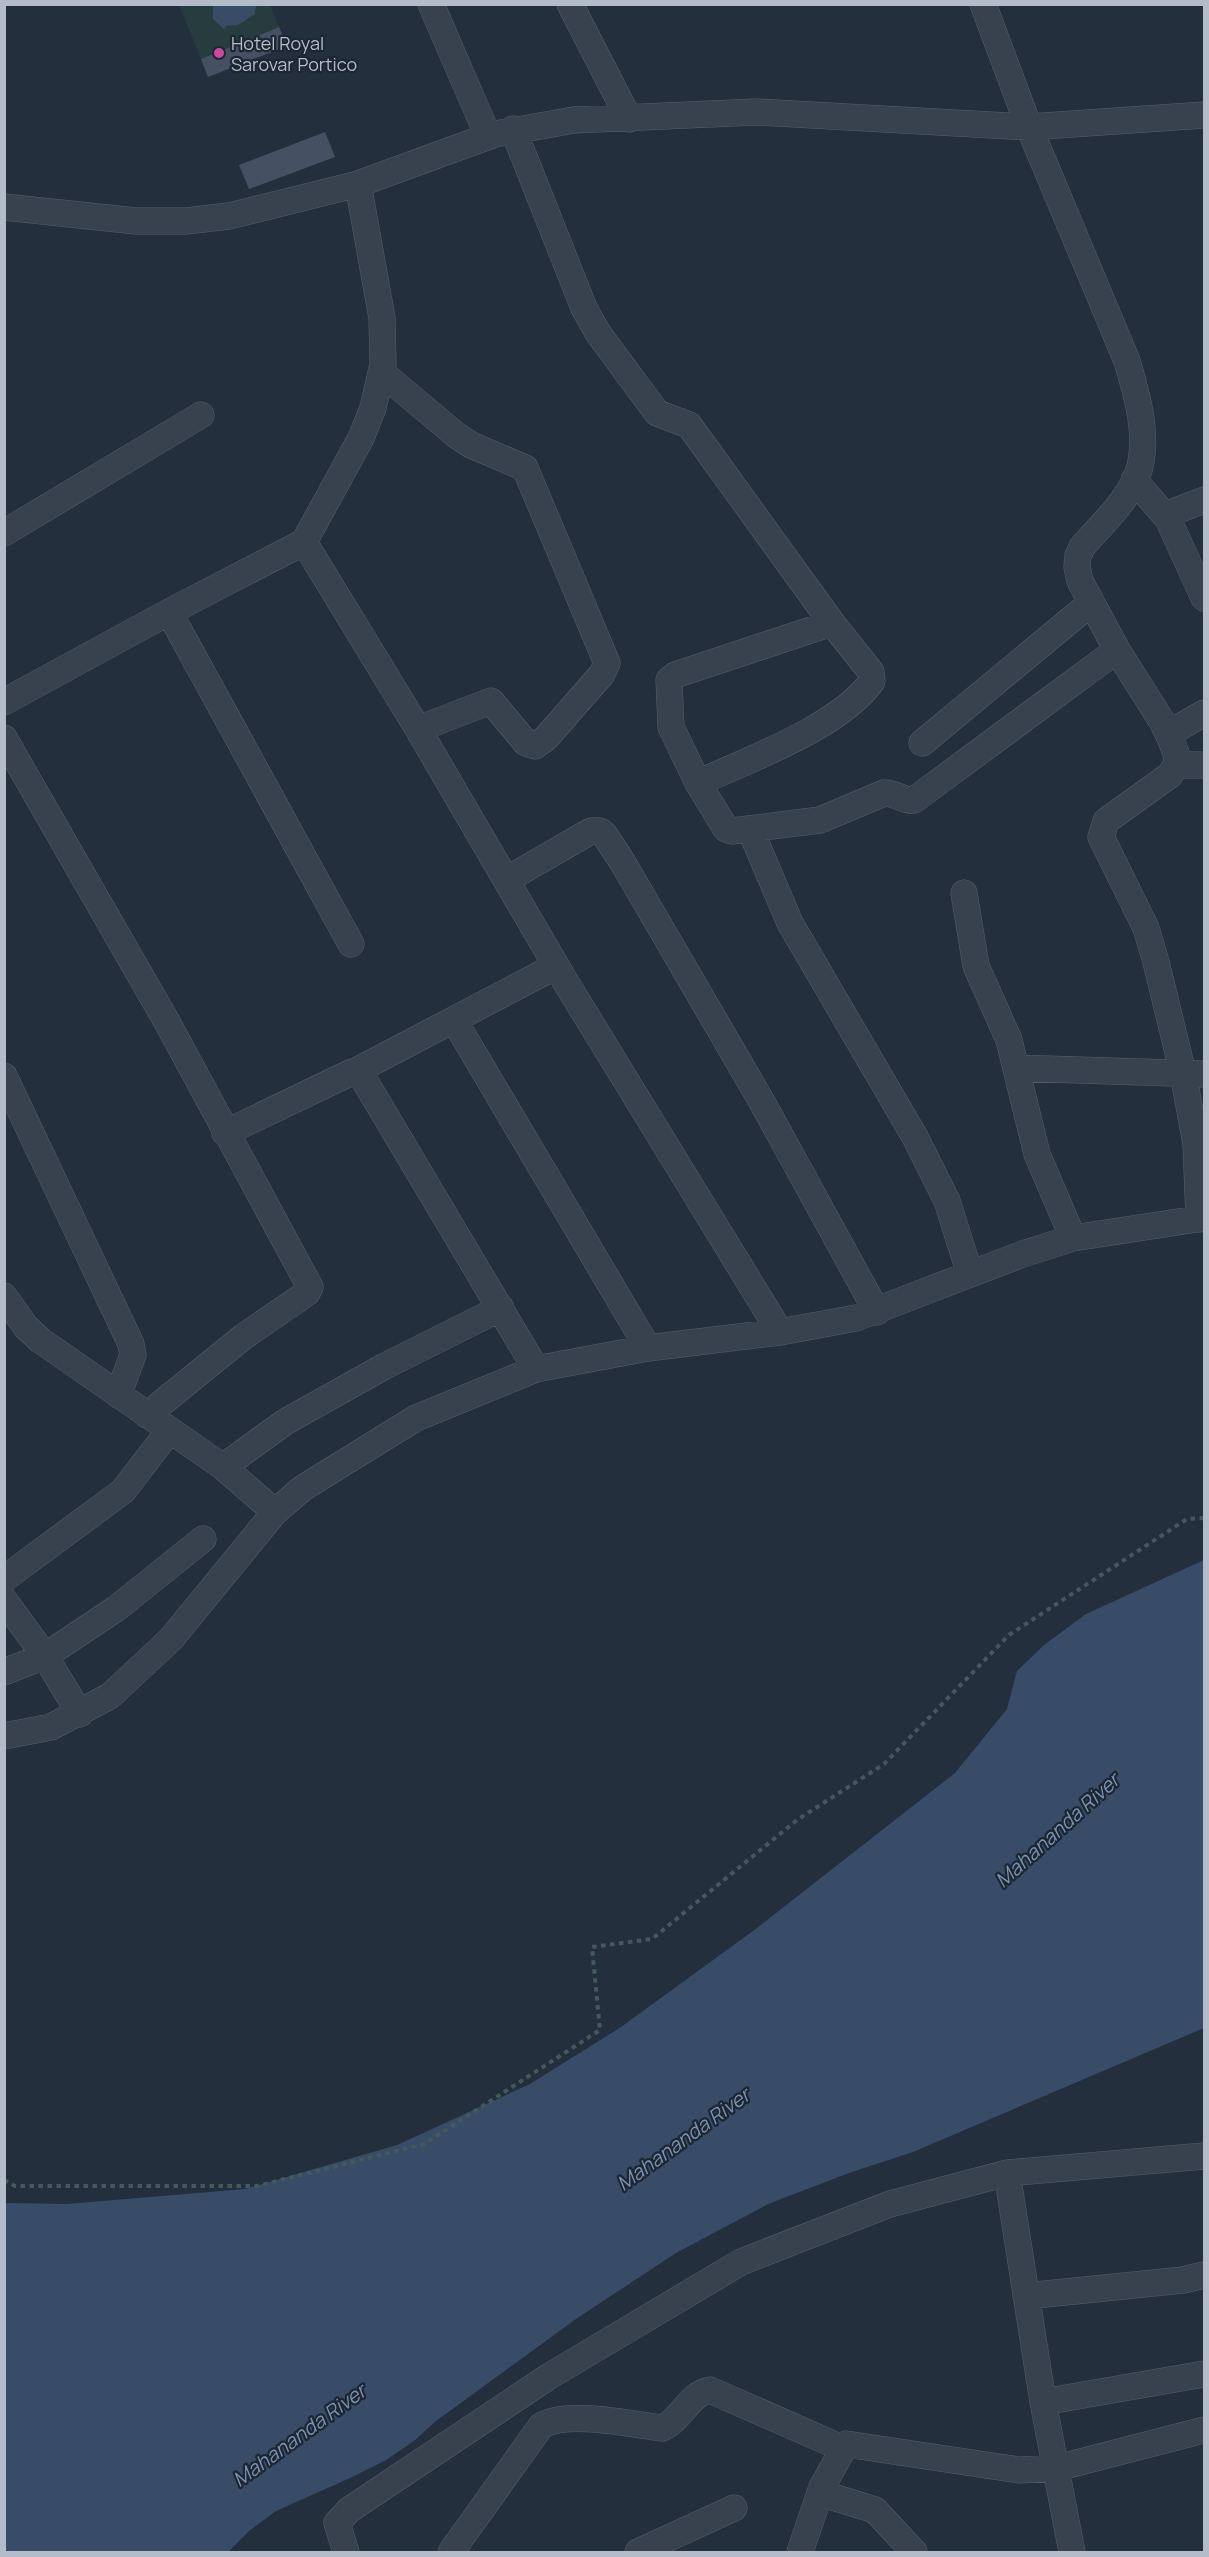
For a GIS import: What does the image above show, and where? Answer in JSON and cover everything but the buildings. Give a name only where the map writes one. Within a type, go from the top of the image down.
[{"type":"street","points":[[431,4],[488,136]]},
{"type":"street","points":[[570,4],[629,119]]},
{"type":"street","points":[[4,1736],[51,1727],[80,1714],[110,1696],[171,1639],[275,1512],[303,1488],[416,1418],[536,1369],[648,1348],[780,1332],[856,1318],[877,1312],[970,1274],[1073,1238],[1202,1218],[1196,1144],[1194,1073],[1146,928],[1101,837],[1106,821],[1170,775],[1176,765],[1177,756],[1168,734],[1117,650],[1080,581],[1078,556],[1082,547],[1125,495],[1139,470],[1142,442],[1138,399],[1127,361],[1029,127],[983,4]]},
{"type":"street","points":[[4,207],[136,221],[186,222],[229,216],[358,184],[513,129],[574,120],[756,112],[1029,127],[1204,115]]},
{"type":"street","points":[[513,129],[584,308],[598,333],[657,413],[689,425],[832,623],[872,672],[872,681],[855,700],[800,736],[698,783]]},
{"type":"street","points":[[4,702],[304,542],[361,438],[373,408],[383,364],[382,318],[358,184]]},
{"type":"street","points":[[381,372],[456,435],[471,445],[525,468],[607,663],[605,670],[595,682],[546,738],[536,746],[526,743],[491,701],[418,729]]},
{"type":"street","points":[[4,533],[201,415]]},
{"type":"street","points":[[1134,480],[1168,519],[1204,598]]},
{"type":"street","points":[[1168,519],[1173,512],[1204,500]]},
{"type":"street","points":[[304,542],[418,729],[556,966],[780,1332]]},
{"type":"street","points":[[922,742],[1091,603]]},
{"type":"street","points":[[169,612],[351,945]]},
{"type":"street","points":[[832,623],[675,675],[669,680],[671,727],[698,783],[722,825],[732,831],[820,820],[889,792],[909,801],[914,800],[1117,650]]},
{"type":"street","points":[[1168,734],[1204,713]]},
{"type":"street","points":[[4,738],[167,1022],[310,1287],[307,1293],[243,1337],[147,1415]]},
{"type":"street","points":[[1176,765],[1204,765]]},
{"type":"street","points":[[750,829],[790,923],[915,1137],[947,1202],[970,1274]]},
{"type":"street","points":[[506,880],[591,831],[600,831],[604,834],[762,1102],[877,1312]]},
{"type":"street","points":[[964,893],[976,966],[1000,1015],[1016,1068],[1037,1154],[1073,1238]]},
{"type":"street","points":[[225,1133],[356,1071],[556,966]]},
{"type":"street","points":[[454,1020],[648,1348]]},
{"type":"street","points":[[1016,1068],[1194,1073]]},
{"type":"street","points":[[356,1071],[364,1077],[410,1159],[536,1369]]},
{"type":"street","points":[[4,1076],[130,1344],[133,1355],[118,1395]]},
{"type":"street","points":[[4,1296],[26,1327],[40,1340],[223,1467],[275,1512]]},
{"type":"street","points":[[223,1467],[285,1422],[385,1366],[501,1308]]},
{"type":"street","points":[[4,1579],[123,1491],[169,1431]]},
{"type":"street","points":[[4,1672],[45,1656],[117,1608],[203,1539]]},
{"type":"street","points":[[4,1600],[45,1656],[80,1714]]},
{"type":"street","points":[[346,2553],[337,2523],[349,2510],[548,2377],[741,2262],[890,2204],[1007,2174],[1204,2156]]},
{"type":"street","points":[[1007,2174],[1043,2402],[1072,2553]]},
{"type":"street","points":[[1026,2296],[1183,2280],[1204,2275]]},
{"type":"street","points":[[1043,2402],[1204,2374]]},
{"type":"street","points":[[451,2553],[542,2426],[550,2420],[567,2418],[662,2428],[672,2422],[699,2394],[714,2391],[842,2448]]},
{"type":"street","points":[[800,2553],[820,2493],[842,2448],[848,2444],[1019,2470],[1057,2468],[1204,2430]]},
{"type":"street","points":[[820,2493],[875,2510],[914,2553]]},
{"type":"street","points":[[638,2553],[671,2546],[734,2508]]},
{"type":"path","points":[[4,2180],[15,2186],[257,2187],[424,2144],[600,2030],[592,1947],[652,1939],[797,1820],[884,1764],[1010,1635],[1187,1519],[1204,1518]]},
{"type":"green space","points":[[179,5],[270,5],[279,27],[253,37],[257,47],[228,48],[201,59]]},
{"type":"water","points":[[213,4],[256,5],[255,14],[239,24],[227,25],[224,29],[213,19]]},
{"type":"water","name":"Mahananda River","points":[[1204,1560],[1204,2028],[913,2152],[849,2173],[768,2204],[676,2253],[576,2319],[386,2460],[276,2511],[249,2531],[228,2552],[5,2552],[5,2203],[67,2204],[245,2189],[397,2145],[530,2084],[621,2027],[753,1931],[955,1773],[1007,1709],[1017,1671],[1044,1645],[1086,1614]]},
{"type":"place","name":"Hotel Royal Sarovar Portico","points":[[219,53]]}]
